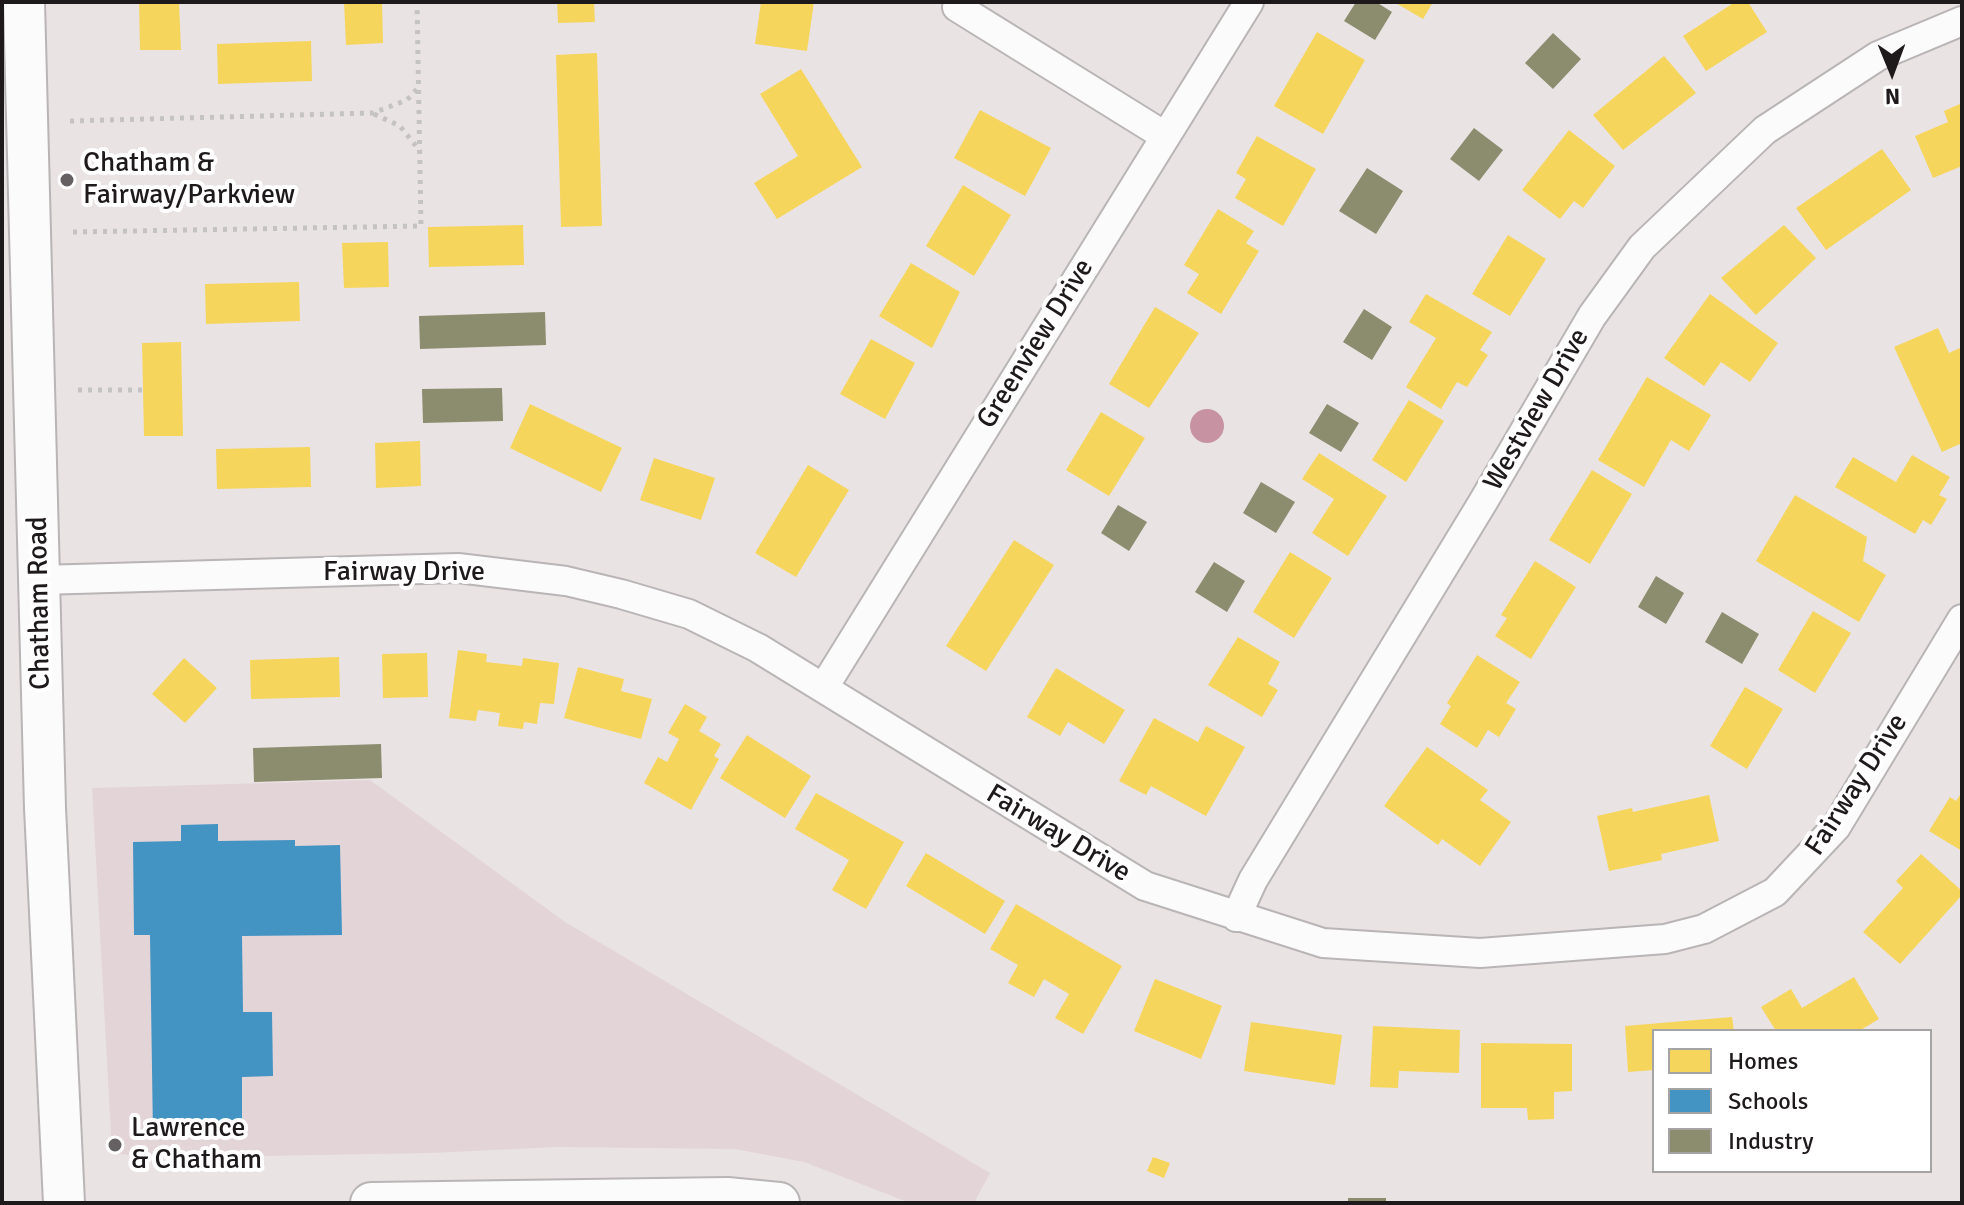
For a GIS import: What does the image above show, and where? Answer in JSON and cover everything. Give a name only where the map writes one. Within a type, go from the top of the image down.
[{"type":"main road","name":"Chatham Road","points":[[24,2],[46,823],[64,1203]]},
{"type":"main road","points":[[371,1203],[727,1198],[779,1203]]},
{"type":"street","name":"Greenview Drive","points":[[824,687],[1249,2]]},
{"type":"street","points":[[957,7],[1165,136]]},
{"type":"street","name":"Westview Drive","points":[[1236,917],[1253,880],[1592,316],[1642,247],[1765,130],[1878,56],[1962,21]]},
{"type":"street","name":"Fairway Drive","points":[[40,580],[458,568],[566,581],[689,614],[758,648],[1145,886],[1323,943],[1480,953],[1614,945],[1704,929],[1775,892],[1819,850],[1836,827],[1962,619]]},
{"type":"path","points":[[73,232],[421,226],[417,2]]},
{"type":"path","points":[[70,121],[373,113],[407,100],[419,87]]},
{"type":"path","points":[[373,113],[400,126],[421,153]]},
{"type":"path","points":[[78,390],[143,390]]},
{"type":"shaded area","points":[[1207,409],[1219,414],[1224,426],[1219,438],[1207,443],[1195,438],[1190,426],[1195,414]]},
{"type":"shaded area","points":[[370,780],[565,922],[990,1173],[974,1203],[910,1203],[804,1162],[735,1149],[557,1147],[431,1153],[152,1158],[112,1153],[92,788]]},
{"type":"building: Homes","points":[[139,2],[179,2],[181,50],[140,50]]},
{"type":"building: Homes","points":[[344,2],[382,2],[383,43],[346,45]]},
{"type":"building: Homes","points":[[557,2],[594,2],[595,22],[558,23]]},
{"type":"building: Homes","points":[[761,2],[814,2],[807,51],[755,44]]},
{"type":"building: Homes","points":[[1394,2],[1433,2],[1423,19]]},
{"type":"building: Homes","points":[[1735,2],[1748,2],[1767,32],[1706,71],[1683,36]]},
{"type":"building: Homes","points":[[1317,32],[1365,60],[1323,134],[1274,106]]},
{"type":"building: Homes","points":[[311,41],[312,81],[218,84],[217,44]]},
{"type":"building: Homes","points":[[597,53],[602,226],[561,227],[556,55]]},
{"type":"building: Homes","points":[[1664,56],[1696,93],[1623,150],[1593,115]]},
{"type":"building: Homes","points":[[801,69],[862,167],[777,219],[754,183],[798,156],[760,94]]},
{"type":"building: Homes","points":[[1962,103],[1962,166],[1933,178],[1915,136],[1948,122],[1944,111]]},
{"type":"building: Homes","points":[[980,110],[1051,148],[1025,196],[954,158]]},
{"type":"building: Homes","points":[[1569,130],[1615,166],[1583,208],[1574,201],[1560,219],[1522,190]]},
{"type":"building: Homes","points":[[1257,136],[1316,169],[1283,226],[1235,198],[1246,179],[1236,173]]},
{"type":"building: Homes","points":[[1882,149],[1911,190],[1826,250],[1796,208]]},
{"type":"building: Homes","points":[[963,185],[1011,215],[974,276],[926,246]]},
{"type":"building: Homes","points":[[1218,209],[1254,231],[1246,243],[1259,251],[1221,314],[1187,293],[1199,274],[1184,265]]},
{"type":"building: Homes","points":[[523,225],[524,265],[429,267],[428,227]]},
{"type":"building: Homes","points":[[1784,225],[1816,258],[1756,315],[1721,278]]},
{"type":"building: Homes","points":[[1508,235],[1546,259],[1510,316],[1472,294]]},
{"type":"building: Homes","points":[[388,242],[389,287],[344,288],[342,243]]},
{"type":"building: Homes","points":[[911,263],[960,292],[932,348],[879,316]]},
{"type":"building: Homes","points":[[299,282],[300,321],[206,324],[205,284]]},
{"type":"building: Homes","points":[[1426,294],[1492,332],[1480,350],[1488,355],[1467,387],[1457,382],[1441,409],[1406,387],[1436,338],[1409,322]]},
{"type":"building: Homes","points":[[1710,294],[1778,343],[1750,382],[1721,362],[1704,386],[1664,358]]},
{"type":"building: Homes","points":[[1155,307],[1199,333],[1149,408],[1109,384]]},
{"type":"building: Homes","points":[[1938,328],[1949,353],[1962,347],[1962,443],[1942,452],[1894,347]]},
{"type":"building: Homes","points":[[871,339],[915,363],[885,419],[840,394]]},
{"type":"building: Homes","points":[[181,342],[183,436],[144,436],[142,343]]},
{"type":"building: Homes","points":[[1647,377],[1711,415],[1689,451],[1671,440],[1644,487],[1598,460]]},
{"type":"building: Homes","points":[[1409,400],[1444,421],[1406,482],[1372,460]]},
{"type":"building: Homes","points":[[530,404],[622,448],[601,492],[510,448]]},
{"type":"building: Homes","points":[[1101,412],[1145,438],[1109,496],[1066,470]]},
{"type":"building: Homes","points":[[420,441],[421,486],[376,488],[375,443]]},
{"type":"building: Homes","points":[[310,447],[311,487],[217,489],[216,449]]},
{"type":"building: Homes","points":[[1319,453],[1387,496],[1348,556],[1312,533],[1334,499],[1302,479]]},
{"type":"building: Homes","points":[[1912,455],[1950,477],[1939,495],[1947,499],[1931,525],[1923,520],[1915,534],[1835,487],[1853,457],[1896,482]]},
{"type":"building: Homes","points":[[654,458],[715,478],[701,520],[640,500]]},
{"type":"building: Homes","points":[[808,465],[849,490],[796,577],[755,553]]},
{"type":"building: Homes","points":[[1592,470],[1632,494],[1590,564],[1549,540]]},
{"type":"building: Homes","points":[[1795,495],[1867,537],[1863,561],[1886,575],[1859,622],[1756,561]]},
{"type":"building: Homes","points":[[1014,540],[1054,565],[986,671],[946,646]]},
{"type":"building: Homes","points":[[1290,552],[1332,578],[1294,638],[1253,612]]},
{"type":"building: Homes","points":[[1535,561],[1576,587],[1531,659],[1495,636],[1507,618],[1501,615]]},
{"type":"building: Homes","points":[[1813,611],[1851,633],[1815,693],[1778,670]]},
{"type":"building: Homes","points":[[1238,637],[1280,662],[1268,684],[1278,690],[1262,717],[1208,685]]},
{"type":"building: Homes","points":[[458,650],[487,654],[486,662],[522,666],[523,658],[559,663],[554,704],[540,703],[537,724],[524,722],[523,729],[498,726],[500,713],[478,710],[476,721],[449,718]]},
{"type":"building: Homes","points":[[427,653],[428,697],[383,698],[382,654]]},
{"type":"building: Homes","points":[[1477,655],[1520,682],[1506,703],[1516,709],[1499,737],[1488,730],[1477,748],[1440,724],[1451,706],[1447,703]]},
{"type":"building: Homes","points":[[339,657],[340,697],[251,699],[250,660]]},
{"type":"building: Homes","points":[[184,658],[217,688],[185,723],[152,694]]},
{"type":"building: Homes","points":[[578,667],[624,679],[621,691],[652,699],[641,739],[564,718]]},
{"type":"building: Homes","points":[[1056,668],[1125,710],[1104,744],[1068,722],[1060,736],[1027,717]]},
{"type":"building: Homes","points":[[1745,687],[1783,709],[1747,769],[1710,746]]},
{"type":"building: Homes","points":[[685,704],[707,717],[699,731],[721,744],[714,756],[719,759],[691,810],[644,783],[658,757],[667,762],[679,739],[668,733]]},
{"type":"building: Homes","points":[[1154,718],[1198,742],[1206,726],[1245,747],[1206,816],[1151,786],[1146,795],[1119,781]]},
{"type":"building: Homes","points":[[747,735],[811,776],[785,818],[720,778]]},
{"type":"building: Homes","points":[[1427,747],[1488,790],[1480,800],[1511,822],[1480,866],[1442,839],[1438,845],[1384,806]]},
{"type":"building: Homes","points":[[1962,792],[1962,851],[1929,831],[1950,797],[1956,801]]},
{"type":"building: Homes","points":[[816,793],[904,842],[866,909],[832,890],[849,860],[795,829]]},
{"type":"building: Homes","points":[[1709,795],[1719,841],[1661,854],[1662,860],[1609,871],[1597,816],[1632,808],[1633,812]]},
{"type":"building: Homes","points":[[926,853],[1005,901],[985,934],[906,886]]},
{"type":"building: Homes","points":[[1921,854],[1962,891],[1962,895],[1900,964],[1863,932],[1903,888],[1896,881]]},
{"type":"building: Homes","points":[[1016,904],[1122,966],[1083,1034],[1055,1018],[1069,994],[1044,979],[1034,997],[1008,983],[1018,965],[990,949]]},
{"type":"building: Homes","points":[[1854,977],[1879,1019],[1862,1029],[1775,1029],[1761,1007],[1791,989],[1802,1008]]},
{"type":"building: Homes","points":[[1155,979],[1222,1006],[1201,1059],[1134,1031]]},
{"type":"building: Homes","points":[[1732,1017],[1734,1029],[1652,1029],[1652,1070],[1628,1072],[1625,1026]]},
{"type":"building: Homes","points":[[1251,1022],[1342,1035],[1335,1085],[1244,1071]]},
{"type":"building: Homes","points":[[1373,1026],[1460,1030],[1459,1073],[1399,1071],[1398,1088],[1370,1087]]},
{"type":"building: Homes","points":[[1481,1043],[1572,1044],[1572,1091],[1554,1092],[1554,1119],[1528,1120],[1527,1108],[1481,1108]]},
{"type":"building: Homes","points":[[1153,1157],[1170,1163],[1164,1178],[1147,1171]]},
{"type":"building: Schools","points":[[218,824],[218,841],[295,840],[295,846],[340,845],[342,935],[242,936],[243,1012],[272,1012],[273,1076],[242,1077],[242,1135],[153,1136],[150,935],[134,935],[133,842],[181,841],[181,825]]},
{"type":"building: Industry","points":[[1356,2],[1376,2],[1392,12],[1375,40],[1344,21]]},
{"type":"building: Industry","points":[[1553,33],[1581,59],[1553,89],[1525,63]]},
{"type":"building: Industry","points":[[1474,128],[1503,150],[1479,181],[1450,159]]},
{"type":"building: Industry","points":[[1367,168],[1403,191],[1376,234],[1339,211]]},
{"type":"building: Industry","points":[[1364,309],[1392,327],[1372,360],[1343,342]]},
{"type":"building: Industry","points":[[545,312],[546,345],[420,349],[419,316]]},
{"type":"building: Industry","points":[[502,388],[503,421],[423,423],[422,389]]},
{"type":"building: Industry","points":[[1327,404],[1359,423],[1341,452],[1309,433]]},
{"type":"building: Industry","points":[[1261,482],[1295,502],[1276,533],[1243,513]]},
{"type":"building: Industry","points":[[1118,505],[1147,522],[1129,551],[1101,533]]},
{"type":"building: Industry","points":[[1214,562],[1245,581],[1227,612],[1195,592]]},
{"type":"building: Industry","points":[[1656,576],[1684,593],[1666,624],[1638,607]]},
{"type":"building: Industry","points":[[1722,612],[1759,634],[1742,664],[1705,642]]},
{"type":"building: Industry","points":[[381,744],[382,778],[254,782],[253,748]]},
{"type":"building: Industry","points":[[1348,1198],[1386,1198],[1386,1203],[1348,1203]]},
{"type":"place","name":"Chatham & Fairway/Parkview","points":[[67,180]]},
{"type":"place","name":"Lawrence & Chatham","points":[[115,1145]]}]
